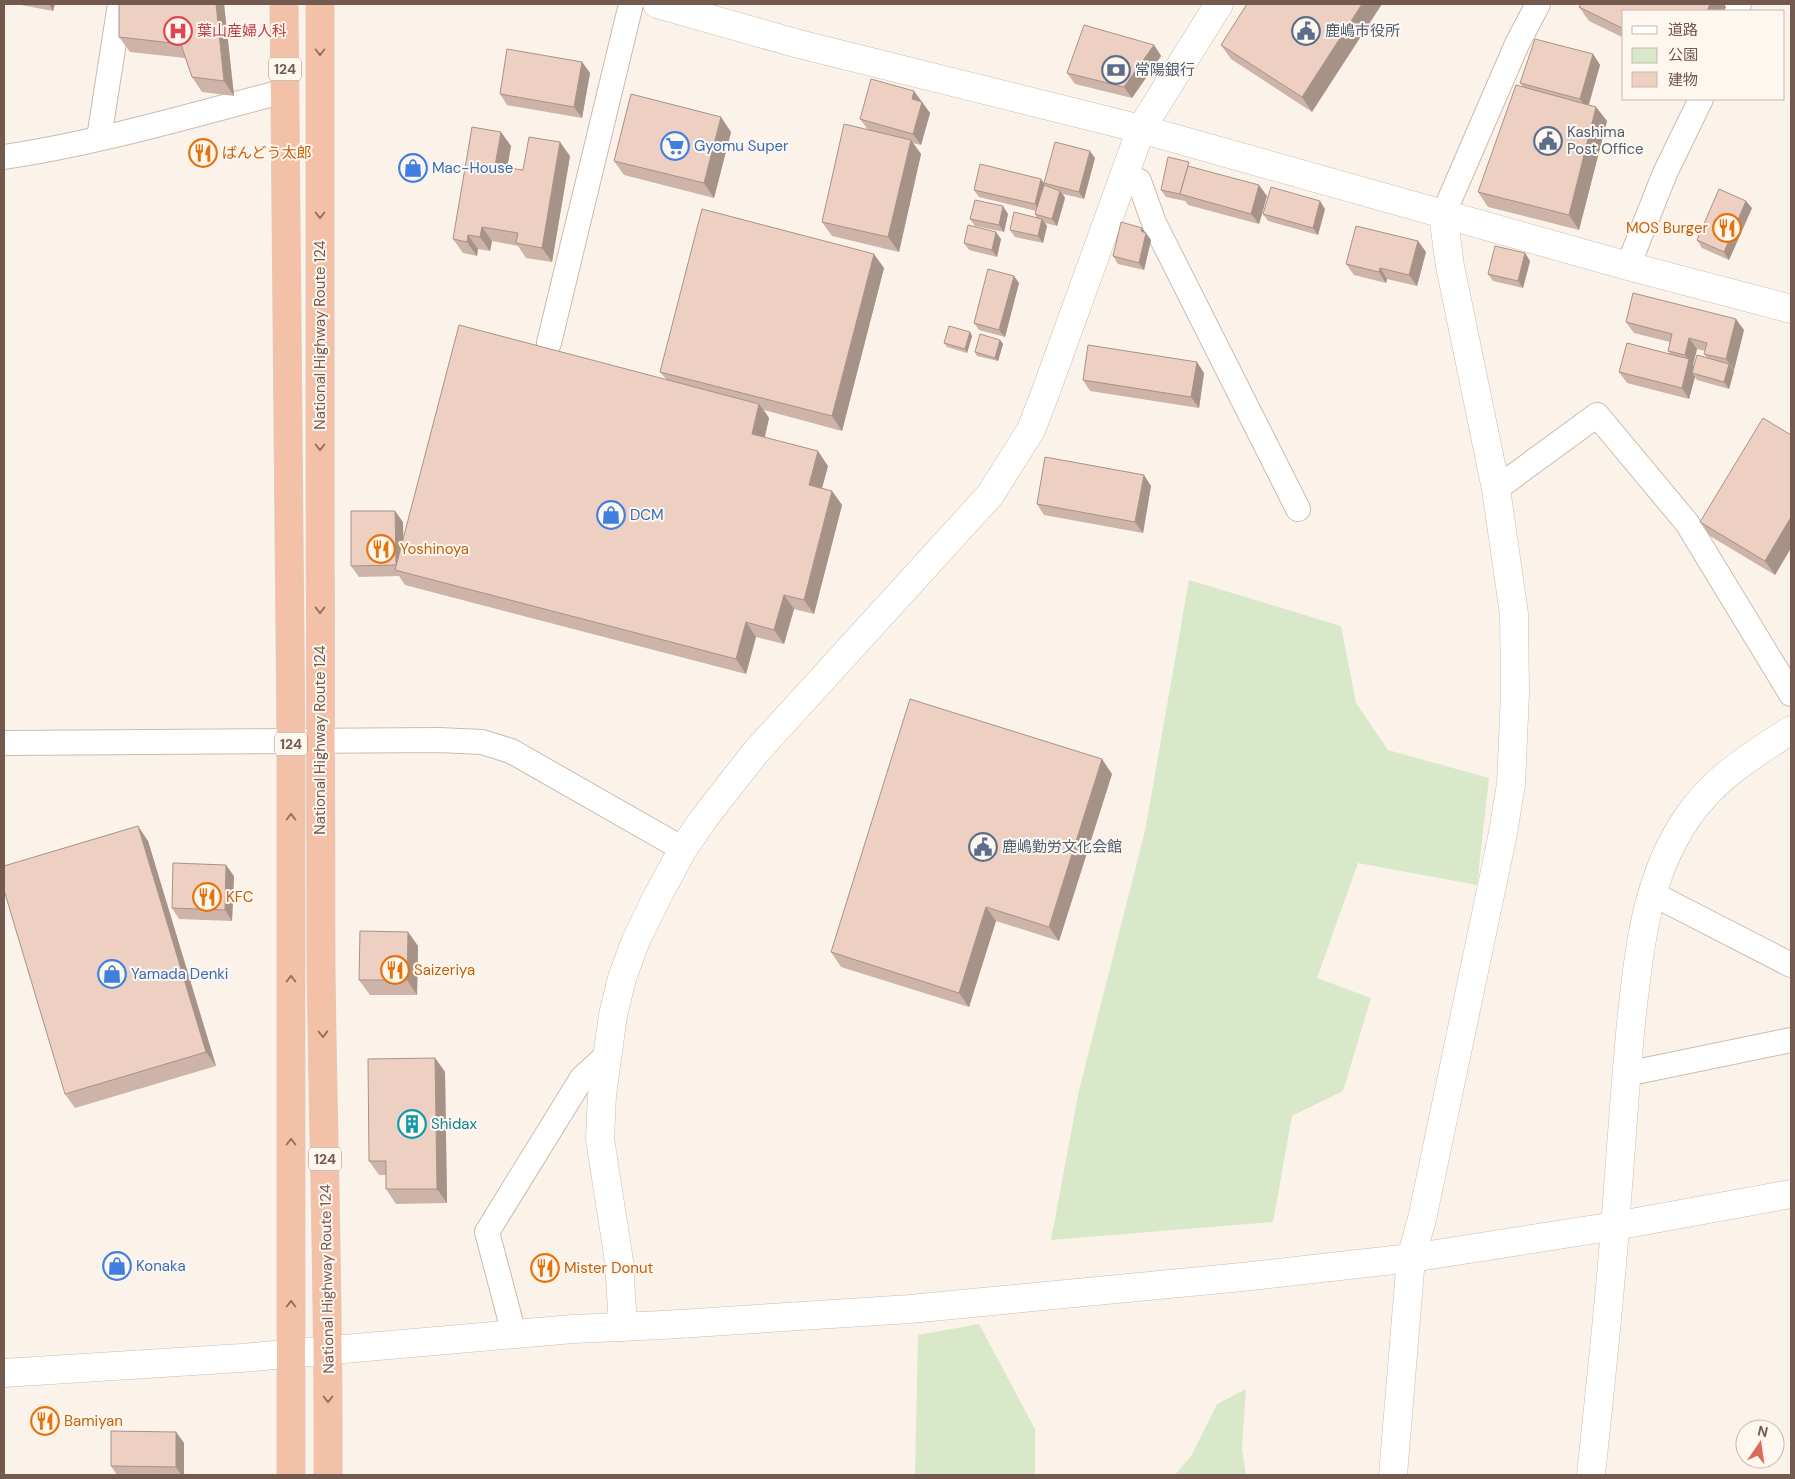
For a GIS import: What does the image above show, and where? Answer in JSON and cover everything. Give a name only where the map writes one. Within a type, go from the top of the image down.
[{"type":"highway","name":"National Highway Route 124","points":[[284,4],[291,742],[291,1475]]},
{"type":"highway","name":"National Highway Route 124","points":[[320,4],[321,968],[328,1350],[328,1475]]},
{"type":"street","points":[[99,138],[120,4]]},
{"type":"street","points":[[549,343],[631,4]]},
{"type":"street","points":[[657,4],[799,44],[1141,129],[1443,215],[1791,309]]},
{"type":"street","points":[[623,1327],[619,1261],[600,1139],[606,1056],[613,1015],[630,955],[657,897],[683,849],[705,816],[755,753],[990,495],[1013,460],[1031,430],[1046,392],[1141,129],[1219,4]]},
{"type":"street","points":[[1393,1475],[1411,1258],[1424,1209],[1495,872],[1511,784],[1516,693],[1514,614],[1496,489],[1450,266],[1443,215],[1517,44],[1538,4]]},
{"type":"street","points":[[4,157],[99,138],[285,91]]},
{"type":"street","points":[[1628,266],[1665,172],[1701,100]]},
{"type":"street","points":[[1139,181],[1154,223],[1298,509]]},
{"type":"street","points":[[1496,489],[1597,415],[1687,523],[1791,694]]},
{"type":"street","points":[[1592,1475],[1615,1226],[1626,1074],[1640,946],[1651,893],[1671,847],[1686,819],[1709,790],[1732,769],[1791,730]]},
{"type":"street","points":[[4,743],[439,740],[482,742],[511,751],[683,849]]},
{"type":"street","points":[[1651,893],[1791,966]]},
{"type":"street","points":[[1626,1074],[1791,1040]]},
{"type":"street","points":[[514,1334],[487,1232],[582,1078],[606,1056]]},
{"type":"street","points":[[4,1373],[291,1353],[514,1334],[910,1309],[1223,1279],[1411,1258],[1615,1226],[1791,1194]]},
{"type":"green space","points":[[1189,580],[1341,626],[1356,703],[1388,750],[1489,778],[1477,885],[1358,863],[1317,978],[1371,998],[1343,1091],[1292,1116],[1273,1222],[1051,1240],[1079,1090],[1145,831]]},
{"type":"green space","points":[[979,1324],[1035,1429],[1035,1475],[915,1475],[918,1335]]},
{"type":"green space","points":[[1246,1389],[1242,1449],[1246,1475],[1175,1475],[1191,1456],[1217,1404]]},
{"type":"building","name":"葉山産婦人科","points":[[119,4],[216,4],[224,81],[192,77],[181,44],[119,37]]},
{"type":"building","name":"鹿嶋市役所","points":[[1247,4],[1362,4],[1302,97],[1221,45]]},
{"type":"building","points":[[1581,4],[1710,4],[1707,10],[1622,10],[1622,28],[1579,7]]},
{"type":"building","name":"常陽銀行","points":[[1084,25],[1154,45],[1124,87],[1067,73]]},
{"type":"building","points":[[1535,39],[1593,54],[1580,99],[1520,83]]},
{"type":"building","points":[[507,49],[582,62],[574,107],[500,94]]},
{"type":"building","points":[[871,79],[914,91],[912,99],[922,102],[913,134],[860,119]]},
{"type":"building","points":[[1516,85],[1596,107],[1569,215],[1478,192]]},
{"type":"building","points":[[631,94],[721,117],[704,183],[614,161]]},
{"type":"building","points":[[844,124],[911,140],[888,237],[822,222]]},
{"type":"building","points":[[472,127],[501,132],[495,166],[523,170],[529,137],[560,142],[542,248],[516,243],[518,233],[482,227],[480,237],[468,235],[467,242],[453,239]]},
{"type":"building","points":[[1055,142],[1090,151],[1079,192],[1044,183]]},
{"type":"building","points":[[1168,157],[1189,162],[1180,194],[1161,190]]},
{"type":"building","points":[[980,164],[1041,179],[1035,204],[974,190]]},
{"type":"building","points":[[1188,166],[1259,185],[1251,214],[1180,194]]},
{"type":"building","points":[[1044,185],[1060,191],[1052,219],[1035,214]]},
{"type":"building","points":[[1271,187],[1320,201],[1313,228],[1263,214]]},
{"type":"building","name":"MOS Burger","points":[[1719,189],[1746,201],[1724,252],[1697,240]]},
{"type":"building","points":[[975,200],[1003,206],[999,225],[970,219]]},
{"type":"building","points":[[702,209],[874,254],[832,416],[660,372]]},
{"type":"building","points":[[1014,212],[1042,219],[1038,236],[1010,230]]},
{"type":"building","points":[[1121,222],[1142,228],[1141,231],[1146,233],[1139,263],[1113,256]]},
{"type":"building","points":[[968,225],[996,232],[992,250],[964,243]]},
{"type":"building","points":[[1356,226],[1418,241],[1409,275],[1380,268],[1379,272],[1346,264]]},
{"type":"building","points":[[1495,246],[1525,253],[1518,281],[1488,274]]},
{"type":"building","points":[[988,269],[1014,276],[999,330],[974,323]]},
{"type":"building","points":[[1633,293],[1736,319],[1726,359],[1704,354],[1707,343],[1689,338],[1685,355],[1668,351],[1672,334],[1626,322]]},
{"type":"building","points":[[459,325],[759,404],[752,434],[818,451],[809,485],[832,491],[804,600],[784,595],[774,630],[746,622],[736,659],[395,570]]},
{"type":"building","points":[[949,326],[970,332],[965,349],[944,343]]},
{"type":"building","points":[[980,334],[1000,340],[995,358],[975,352]]},
{"type":"building","points":[[1627,343],[1689,359],[1682,388],[1619,372]]},
{"type":"building","points":[[1088,345],[1197,362],[1191,397],[1083,380]]},
{"type":"building","points":[[1697,355],[1729,364],[1724,382],[1692,373]]},
{"type":"building","points":[[1763,418],[1791,435],[1791,517],[1765,561],[1700,522]]},
{"type":"building","points":[[1045,457],[1144,475],[1135,522],[1037,504]]},
{"type":"building","name":"Yoshinoya","points":[[351,511],[395,511],[396,565],[351,566]]},
{"type":"building","name":"鹿嶋勤労文化会館","points":[[910,699],[1102,759],[1049,927],[986,907],[959,993],[831,952]]},
{"type":"building","name":"Yamada Denki","points":[[138,826],[206,1052],[65,1094],[4,890],[4,866]]},
{"type":"building","name":"KFC","points":[[173,863],[226,865],[225,910],[172,908]]},
{"type":"building","points":[[360,931],[408,932],[407,980],[359,980]]},
{"type":"building","name":"Shidax","points":[[435,1058],[437,1189],[386,1189],[386,1161],[369,1161],[368,1059]]},
{"type":"building","points":[[111,1431],[176,1432],[176,1467],[111,1466]]},
{"type":"place","name":"葉山産婦人科","points":[[178,31]]},
{"type":"place","name":"鹿嶋市役所","points":[[1306,31]]},
{"type":"place","name":"常陽銀行","points":[[1116,70]]},
{"type":"place","name":"Kashima Post Office","points":[[1548,141]]},
{"type":"place","name":"Gyomu Super","points":[[675,146]]},
{"type":"place","name":"ばんどう太郎","points":[[203,153]]},
{"type":"place","name":"Mac-House","points":[[413,168]]},
{"type":"place","name":"MOS Burger","points":[[1727,228]]},
{"type":"place","name":"DCM","points":[[611,515]]},
{"type":"place","name":"Yoshinoya","points":[[381,549]]},
{"type":"place","name":"鹿嶋勤労文化会館","points":[[983,847]]},
{"type":"place","name":"KFC","points":[[207,897]]},
{"type":"place","name":"Saizeriya","points":[[395,970]]},
{"type":"place","name":"Yamada Denki","points":[[112,974]]},
{"type":"place","name":"Shidax","points":[[412,1124]]},
{"type":"place","name":"Konaka","points":[[117,1266]]},
{"type":"place","name":"Mister Donut","points":[[545,1268]]},
{"type":"place","name":"Bamiyan","points":[[45,1421]]}]
